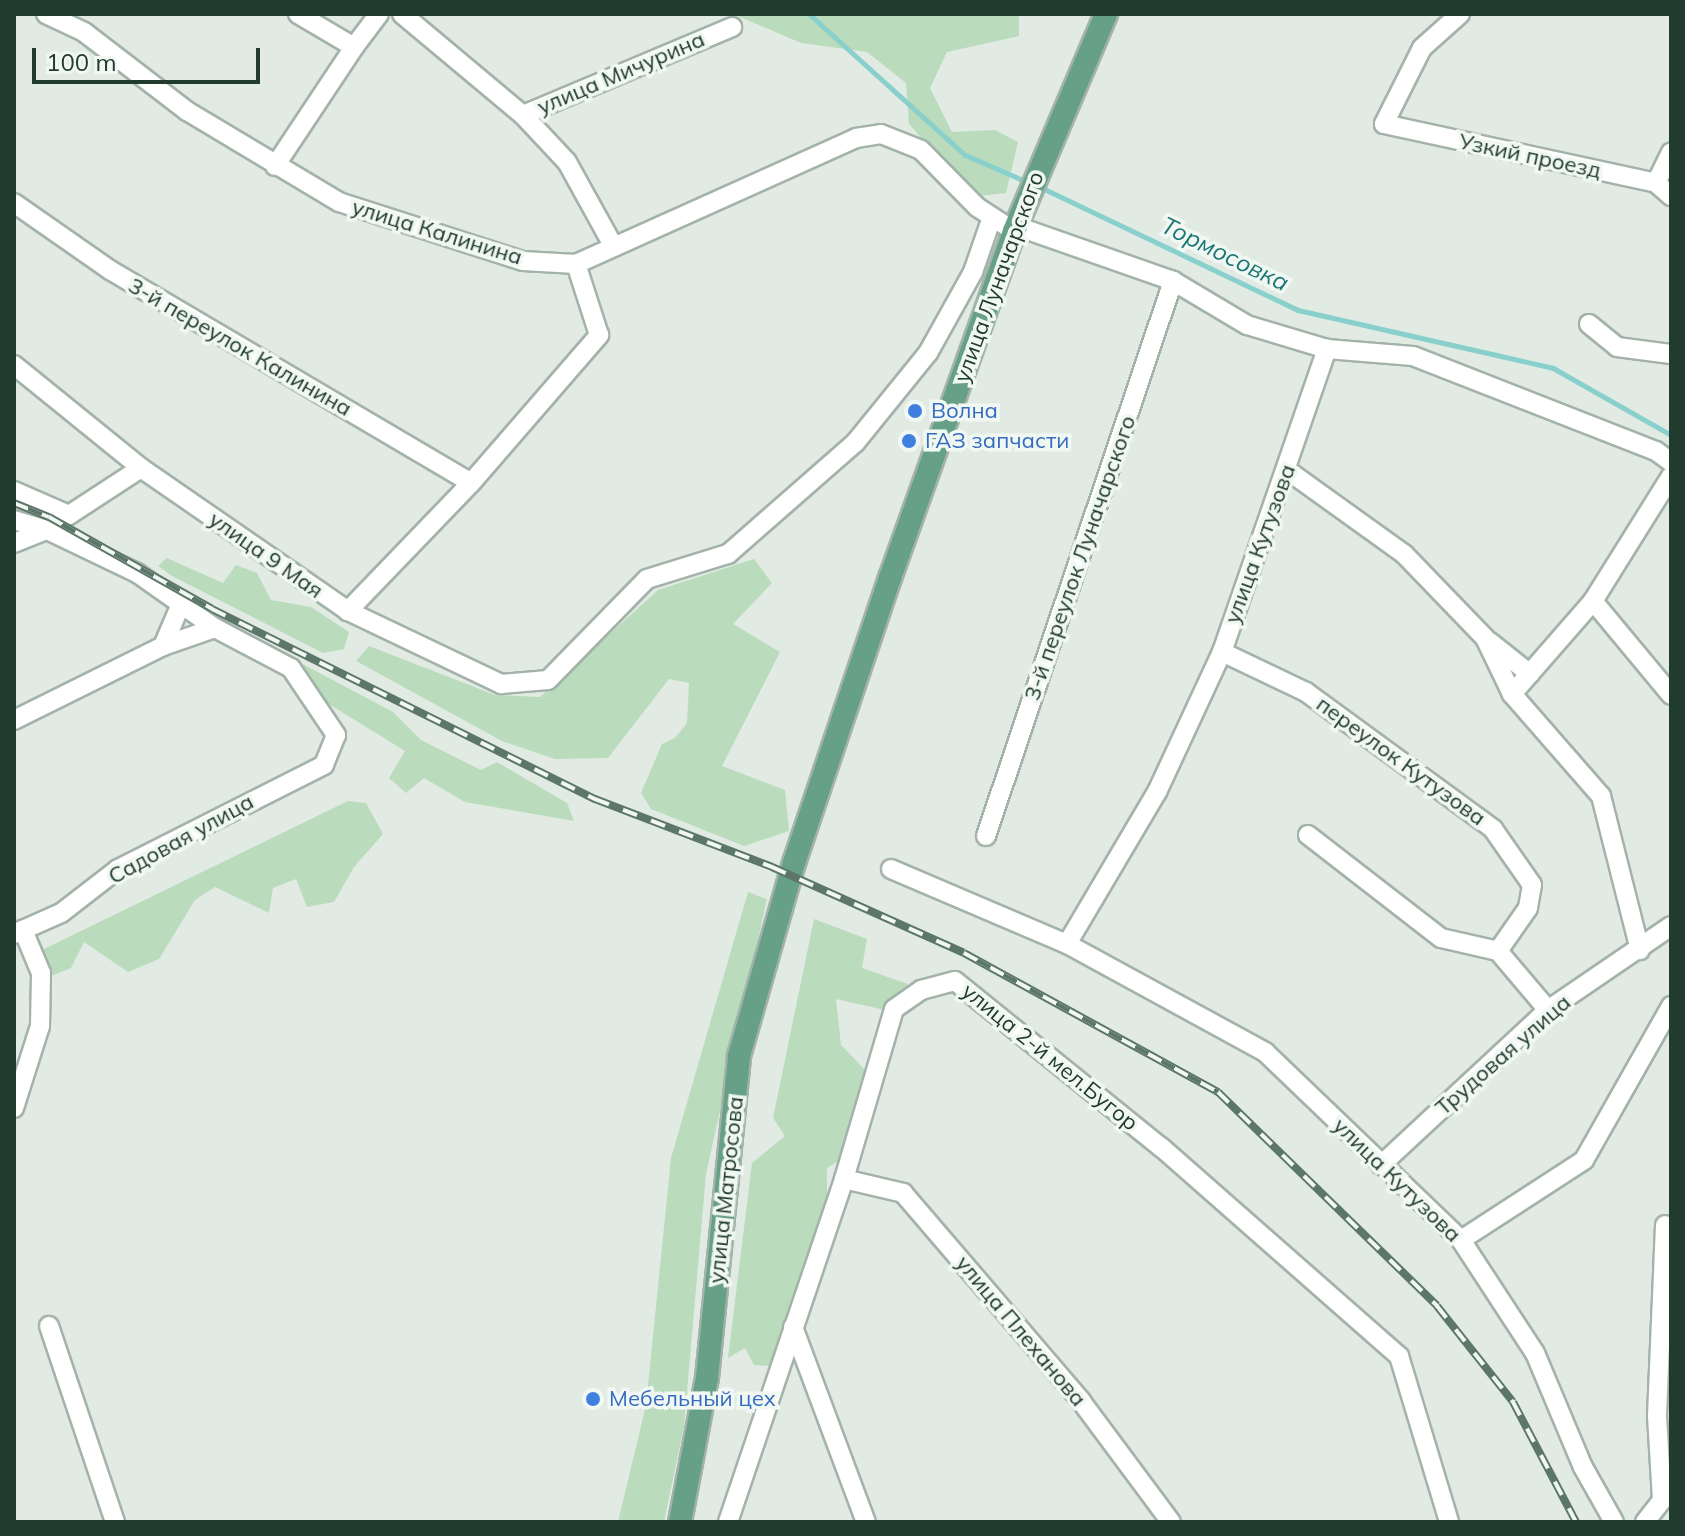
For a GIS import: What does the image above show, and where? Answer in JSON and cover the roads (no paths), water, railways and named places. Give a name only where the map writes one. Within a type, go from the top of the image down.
[{"type":"main road","name":"улица Луначарского","points":[[794,863],[1015,229],[1047,146],[1106,14]]},
{"type":"main road","name":"улица Матросова","points":[[680,1522],[707,1378],[739,1056],[794,863]]},
{"type":"street","name":"улица Калинина","points":[[46,14],[84,32],[187,111],[339,202],[523,261],[576,264],[856,138],[881,134],[921,150],[992,217],[1015,229],[1173,281],[1247,325],[1327,349],[1413,356],[1656,451],[1671,462]]},
{"type":"street","points":[[298,14],[354,47]]},
{"type":"street","points":[[275,166],[379,14]]},
{"type":"street","name":"улица Мичурина","points":[[402,14],[523,115],[732,27]]},
{"type":"street","name":"Узкий проезд","points":[[1460,14],[1422,48],[1384,124],[1656,183],[1671,196]]},
{"type":"street","points":[[523,115],[567,162],[614,247]]},
{"type":"street","points":[[1656,183],[1671,152]]},
{"type":"street","name":"3-й переулок Калинина","points":[[14,203],[110,270],[471,483]]},
{"type":"street","name":"улица 9 Мая","points":[[14,365],[141,468],[348,611],[501,684],[548,680],[647,579],[728,554],[855,443],[928,353],[973,272],[992,217]]},
{"type":"street","points":[[348,611],[471,483],[599,335],[576,264]]},
{"type":"street","name":"3-й переулок Луначарского","points":[[986,836],[1173,281]]},
{"type":"street","points":[[1589,324],[1617,347],[1671,354]]},
{"type":"street","name":"улица Кутузова","points":[[1067,944],[1157,792],[1222,652],[1327,349]]},
{"type":"street","points":[[14,491],[69,515],[141,468]]},
{"type":"street","points":[[1287,470],[1404,554],[1485,638],[1530,674]]},
{"type":"street","points":[[1512,694],[1593,601],[1671,476]]},
{"type":"street","points":[[14,520],[47,530],[137,573],[215,628]]},
{"type":"street","points":[[14,543],[47,530]]},
{"type":"street","points":[[1593,601],[1671,695]]},
{"type":"street","points":[[163,646],[181,604]]},
{"type":"street","points":[[14,720],[163,646],[215,628]]},
{"type":"street","name":"Садовая улица","points":[[18,932],[61,913],[118,869],[324,765],[336,735],[291,668],[215,628]]},
{"type":"street","points":[[1485,638],[1512,694],[1601,796],[1640,950]]},
{"type":"street","name":"переулок Кутузова","points":[[1222,652],[1306,692],[1493,829],[1532,885],[1528,908],[1498,951]]},
{"type":"street","points":[[1308,835],[1441,938],[1498,951],[1548,1010]]},
{"type":"street","name":"улица Кутузова","points":[[891,869],[1067,944],[1265,1052],[1461,1240],[1535,1353],[1583,1467],[1614,1522]]},
{"type":"street","name":"Трудовая улица","points":[[1381,1165],[1548,1010],[1671,926]]},
{"type":"street","points":[[14,1108],[40,1026],[41,973],[18,932]]},
{"type":"street","name":"улица 2-й мел.Бугор","points":[[728,1522],[844,1179],[894,1009],[921,990],[955,981],[1161,1147],[1399,1356],[1449,1522]]},
{"type":"street","points":[[1461,1240],[1584,1160],[1671,1006]]},
{"type":"street","name":"улица Плеханова","points":[[844,1179],[903,1193],[1081,1401],[1171,1522]]},
{"type":"street","points":[[1645,1522],[1662,1500],[1657,1416],[1665,1225]]},
{"type":"street","points":[[49,1326],[115,1522]]},
{"type":"street","points":[[793,1327],[866,1522]]},
{"type":"waterway","name":"Тормосовка","points":[[809,14],[965,155],[1027,182]]},
{"type":"waterway","name":"Тормосовка","points":[[1040,187],[1298,310],[1553,368],[1671,435]]},
{"type":"railway","points":[[14,503],[49,517],[212,609],[595,799],[772,867],[964,953],[1218,1092],[1437,1306],[1513,1402],[1576,1522]]},
{"type":"place","name":"Волна","points":[[915,411]]},
{"type":"place","name":"ГАЗ запчасти","points":[[909,441]]},
{"type":"place","name":"Мебельный цех","points":[[593,1399]]}]
